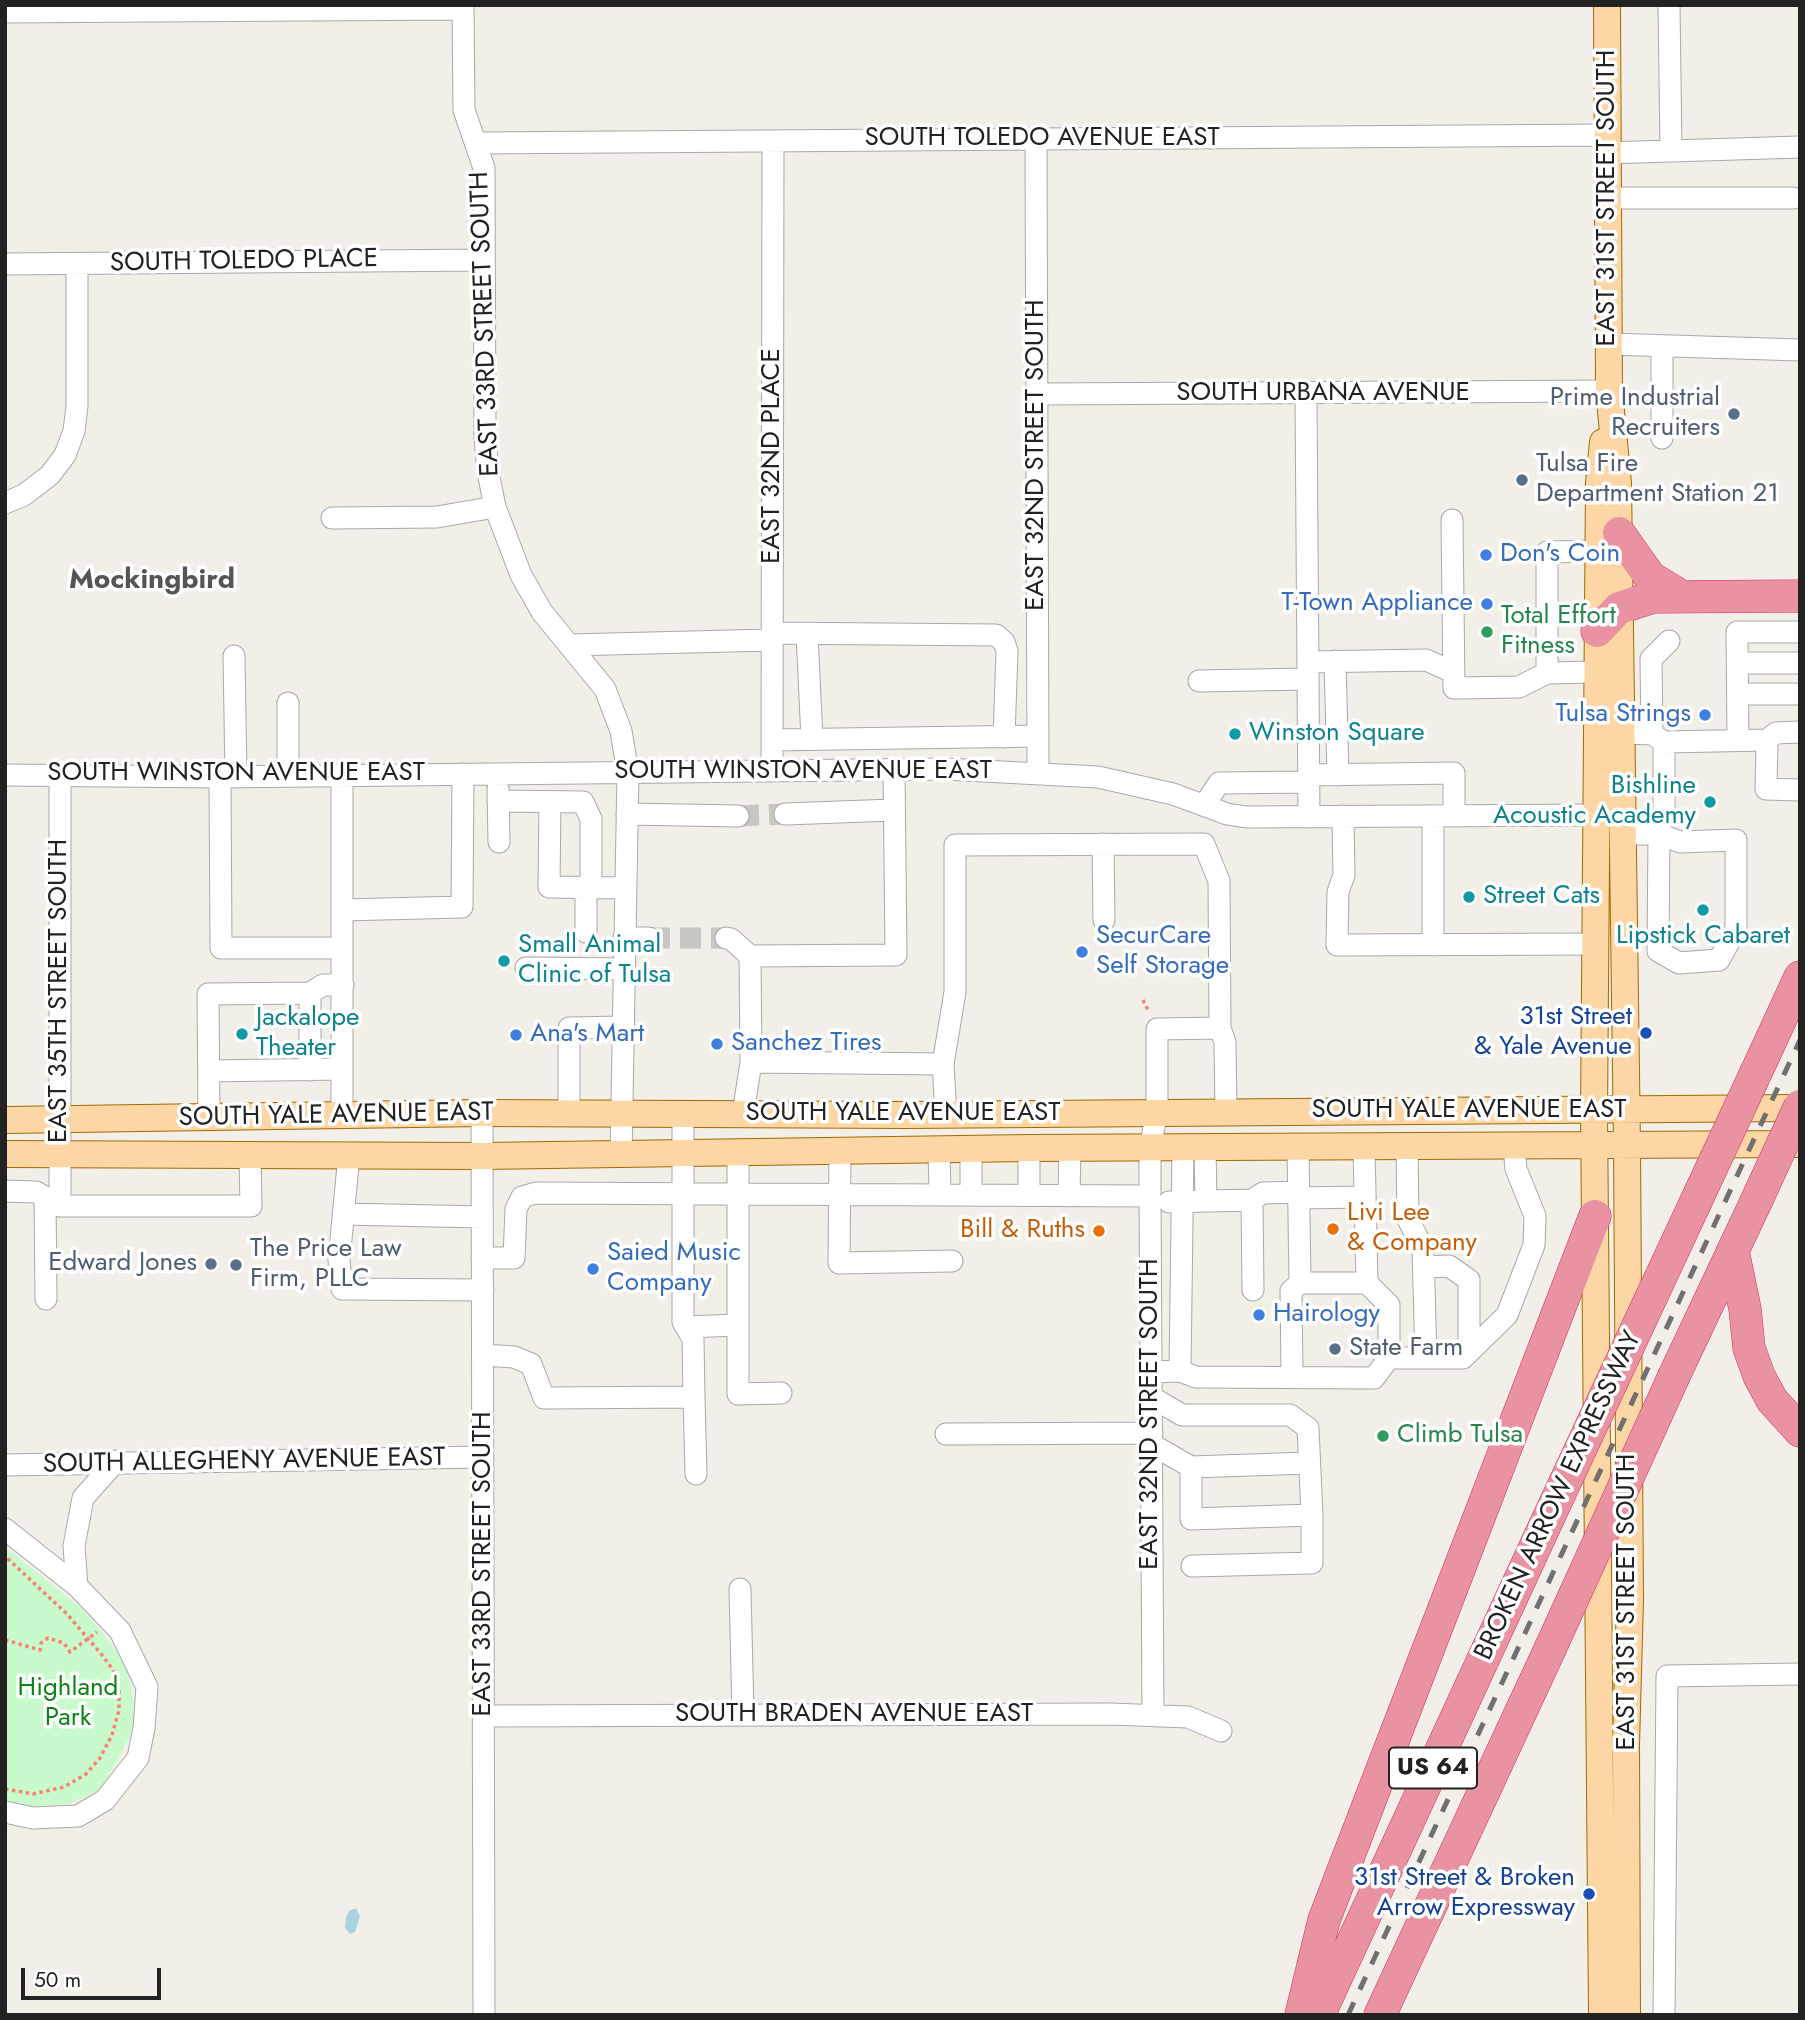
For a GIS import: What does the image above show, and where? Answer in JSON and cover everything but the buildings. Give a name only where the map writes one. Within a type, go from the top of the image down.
[{"type":"highway","points":[[1609,542],[1650,577],[1681,596]]},
{"type":"highway","points":[[1597,631],[1619,608],[1637,600],[1681,596],[1800,596]]},
{"type":"highway","name":"BROKEN ARROW EXPRESSWAY","points":[[1319,2015],[1800,977]]},
{"type":"highway","name":"BROKEN ARROW EXPRESSWAY","points":[[1380,2015],[1800,1107]]},
{"type":"highway","points":[[1301,2015],[1324,1920],[1595,1216]]},
{"type":"highway","points":[[1733,1251],[1745,1309],[1749,1348],[1759,1376],[1772,1400],[1800,1431]]},
{"type":"main road","name":"EAST 31ST STREET SOUTH","points":[[1602,2015],[1594,1112],[1595,815],[1597,631],[1618,483],[1609,391],[1607,5]]},
{"type":"main road","name":"EAST 31ST STREET SOUTH","points":[[1609,542],[1619,608],[1627,1110],[1630,1600],[1626,1745],[1627,2015]]},
{"type":"main road","name":"SOUTH YALE AVENUE EAST","points":[[5,1120],[482,1113],[946,1115],[1594,1112],[1800,1107]]},
{"type":"main road","points":[[303,1154],[342,1116]]},
{"type":"main road","name":"SOUTH YALE AVENUE EAST","points":[[5,1154],[482,1156],[1150,1147],[1800,1144]]},
{"type":"street","points":[[1669,5],[1671,151]]},
{"type":"street","points":[[5,12],[226,7],[462,7]]},
{"type":"street","name":"EAST 33RD STREET SOUTH","points":[[462,7],[464,110],[484,168],[485,439],[495,507],[521,575],[542,611],[605,689],[621,731],[628,773],[621,1155]]},
{"type":"street","name":"SOUTH TOLEDO AVENUE EAST","points":[[477,143],[1036,139],[1607,144],[1671,151],[1800,147]]},
{"type":"street","name":"EAST 32ND STREET SOUTH","points":[[1036,139],[1038,772]]},
{"type":"street","name":"EAST 32ND PLACE","points":[[772,770],[773,141]]},
{"type":"street","points":[[1607,198],[1793,198]]},
{"type":"street","name":"SOUTH TOLEDO PLACE","points":[[5,264],[483,260]]},
{"type":"street","points":[[5,503],[24,495],[50,475],[65,455],[74,431],[77,406],[77,264]]},
{"type":"street","points":[[1608,344],[1800,351]]},
{"type":"street","points":[[1662,346],[1662,439]]},
{"type":"street","name":"SOUTH URBANA AVENUE","points":[[1037,394],[1306,395],[1609,391]]},
{"type":"street","points":[[1306,395],[1309,817]]},
{"type":"street","points":[[332,518],[437,517],[495,507]]},
{"type":"street","points":[[1452,520],[1454,688],[1519,687],[1547,673],[1597,672]]},
{"type":"street","points":[[1547,673],[1547,552],[1609,542]]},
{"type":"street","points":[[1738,740],[1737,632],[1800,632]]},
{"type":"street","points":[[807,634],[811,739]]},
{"type":"street","points":[[569,645],[807,634],[996,635],[1004,642],[1007,651],[1004,737]]},
{"type":"street","points":[[1658,951],[1662,826],[1651,659],[1669,641]]},
{"type":"street","points":[[1007,651],[1037,650]]},
{"type":"street","points":[[234,656],[220,948],[342,948]]},
{"type":"street","points":[[1199,681],[1308,671],[1335,661],[1426,660],[1454,672]]},
{"type":"street","points":[[1335,661],[1338,775]]},
{"type":"street","points":[[1738,663],[1800,663]]},
{"type":"street","points":[[1738,694],[1800,694]]},
{"type":"street","points":[[288,703],[288,775]]},
{"type":"street","points":[[1308,707],[1336,706]]},
{"type":"street","points":[[1622,733],[1658,738],[1768,740],[1776,733],[1800,732]]},
{"type":"street","points":[[772,740],[1038,736]]},
{"type":"street","points":[[1768,740],[1766,789],[1800,790]]},
{"type":"street","points":[[726,938],[731,939],[750,956],[896,955],[894,769]]},
{"type":"street","name":"SOUTH WINSTON AVENUE EAST","points":[[5,775],[228,777],[894,769],[1038,772],[1098,777],[1246,817],[1595,815]]},
{"type":"street","points":[[498,773],[499,842]]},
{"type":"street","points":[[1205,804],[1219,783],[1338,775],[1454,773],[1444,816],[1433,945]]},
{"type":"street","points":[[342,774],[342,1116]]},
{"type":"street","points":[[342,910],[462,907],[463,774]]},
{"type":"street","points":[[583,774],[583,802],[591,819],[586,932]]},
{"type":"street","name":"EAST 35TH STREET SOUTH","points":[[46,1299],[52,1202],[60,1154],[61,775]]},
{"type":"street","points":[[498,801],[583,802]]},
{"type":"street","points":[[550,802],[549,887],[625,888]]},
{"type":"street","points":[[785,814],[893,810]]},
{"type":"street","points":[[626,814],[738,816]]},
{"type":"street","points":[[1343,816],[1344,875],[1338,892],[1337,946],[1595,944]]},
{"type":"street","points":[[1622,834],[1662,826]]},
{"type":"street","points":[[1624,950],[1658,951],[1679,963],[1719,960],[1736,929],[1736,840],[1680,842],[1662,826]]},
{"type":"street","points":[[1102,844],[1104,920]]},
{"type":"street","points":[[946,1115],[943,1064],[955,992],[955,845],[1203,844],[1219,881],[1220,1028],[1225,1042],[1226,1112]]},
{"type":"street","points":[[624,938],[649,938]]},
{"type":"street","points":[[743,1114],[751,1062],[750,956]]},
{"type":"street","points":[[526,968],[624,969]]},
{"type":"street","points":[[209,1118],[208,994],[310,993],[323,985],[343,985]]},
{"type":"street","points":[[310,993],[310,1070]]},
{"type":"street","points":[[569,1113],[569,1028],[623,1027]]},
{"type":"street","name":"EAST 32ND STREET SOUTH","points":[[1153,1715],[1150,1147],[1157,1113],[1157,1029],[1220,1028]]},
{"type":"street","points":[[751,1062],[943,1064]]},
{"type":"street","points":[[209,1071],[342,1069]]},
{"type":"street","name":"EAST 33RD STREET SOUTH","points":[[482,1113],[485,2014]]},
{"type":"street","points":[[683,1113],[686,1326],[693,1339],[696,1474]]},
{"type":"street","points":[[1408,1147],[1408,1219],[1423,1249],[1426,1358]]},
{"type":"street","points":[[1390,1358],[1463,1358],[1507,1315],[1534,1245],[1535,1216],[1516,1169],[1514,1147]]},
{"type":"street","points":[[1069,1196],[1070,1148]]},
{"type":"street","points":[[1194,1148],[1206,1202]]},
{"type":"street","points":[[1180,1371],[1181,1202],[1194,1148]]},
{"type":"street","points":[[1298,1148],[1300,1283]]},
{"type":"street","points":[[1152,1372],[1180,1371],[1196,1377],[1374,1378],[1390,1358],[1389,1305],[1367,1283],[1364,1148]]},
{"type":"street","points":[[971,1149],[971,1195]]},
{"type":"street","points":[[1029,1149],[1029,1195]]},
{"type":"street","points":[[939,1150],[940,1195]]},
{"type":"street","points":[[841,1152],[839,1263],[952,1261]]},
{"type":"street","points":[[738,1153],[738,1394],[781,1393]]},
{"type":"street","points":[[5,1192],[36,1192],[52,1202],[251,1206],[250,1154]]},
{"type":"street","points":[[349,1155],[339,1261],[341,1289],[483,1290]]},
{"type":"street","points":[[482,1258],[514,1258],[516,1209],[522,1197],[536,1193],[684,1196],[1029,1195],[1181,1202],[1252,1200],[1263,1193],[1365,1197]]},
{"type":"street","points":[[1252,1200],[1253,1290]]},
{"type":"street","points":[[343,1214],[482,1217]]},
{"type":"street","points":[[1424,1266],[1448,1266],[1469,1280],[1469,1352]]},
{"type":"street","points":[[1292,1377],[1291,1291],[1300,1283],[1367,1283]]},
{"type":"street","points":[[686,1326],[738,1325]]},
{"type":"street","points":[[483,1355],[514,1357],[531,1364],[544,1398],[694,1397]]},
{"type":"street","points":[[1153,1398],[1182,1415],[1290,1415],[1308,1428],[1312,1563],[1192,1566]]},
{"type":"street","points":[[946,1434],[1152,1439],[1191,1467],[1309,1462]]},
{"type":"street","name":"SOUTH ALLEGHENY AVENUE EAST","points":[[5,1465],[116,1461],[483,1457]]},
{"type":"street","points":[[77,1586],[74,1546],[83,1498],[116,1461]]},
{"type":"street","points":[[1191,1467],[1191,1519],[1312,1515]]},
{"type":"street","points":[[5,1529],[77,1586],[120,1631],[147,1687],[144,1728],[138,1758],[105,1800],[78,1816],[33,1818],[5,1812]]},
{"type":"street","points":[[740,1589],[743,1715]]},
{"type":"street","name":"EAST 31ST STREET SOUTH","points":[[1664,2015],[1667,1676],[1800,1674]]},
{"type":"street","name":"SOUTH BRADEN AVENUE EAST","points":[[485,1716],[1153,1715],[1188,1717],[1221,1731]]},
{"type":"path","points":[[5,1557],[67,1614],[90,1640],[113,1670],[119,1690],[119,1710],[112,1735],[100,1758],[86,1774],[64,1787],[33,1794],[5,1789]]},
{"type":"path","points":[[5,1640],[40,1650],[41,1643],[48,1638],[64,1643],[70,1652],[90,1640],[108,1619]]},
{"type":"green space","name":"Highland Park","points":[[5,1547],[81,1608],[123,1658],[131,1686],[134,1708],[131,1734],[121,1754],[101,1789],[69,1804],[23,1807],[5,1801]]},
{"type":"water","points":[[356,1908],[360,1916],[355,1932],[350,1934],[345,1928],[346,1918],[349,1911]]},
{"type":"tunnel","points":[[738,816],[785,814]]},
{"type":"tunnel","points":[[649,938],[726,938]]},
{"type":"railway","points":[[1348,2015],[1800,1040]]},
{"type":"place","name":"Prime Industrial Recruiters","points":[[1734,414]]},
{"type":"place","name":"Tulsa Fire Department Station 21","points":[[1522,480]]},
{"type":"place","name":"Don's Coin","points":[[1486,555]]},
{"type":"place","name":"T-Town Appliance","points":[[1487,604]]},
{"type":"place","name":"Total Effort Fitness","points":[[1487,632]]},
{"type":"place","name":"Tulsa Strings","points":[[1705,715]]},
{"type":"place","name":"Winston Square","points":[[1235,734]]},
{"type":"place","name":"Bishline Acoustic Academy","points":[[1710,802]]},
{"type":"place","name":"Street Cats","points":[[1469,897]]},
{"type":"place","name":"Lipstick Cabaret","points":[[1703,910]]},
{"type":"place","name":"SecurCare Self Storage","points":[[1082,952]]},
{"type":"place","name":"Small Animal Clinic of Tulsa","points":[[504,961]]},
{"type":"place","name":"31st Street & Yale Avenue","points":[[1646,1033]]},
{"type":"place","name":"Jackalope Theater","points":[[242,1034]]},
{"type":"place","name":"Ana's Mart","points":[[516,1035]]},
{"type":"place","name":"Sanchez Tires","points":[[717,1044]]},
{"type":"place","name":"Livi Lee & Company","points":[[1333,1229]]},
{"type":"place","name":"Bill & Ruths","points":[[1099,1231]]},
{"type":"place","name":"Edward Jones","points":[[211,1264]]},
{"type":"place","name":"The Price Law Firm, PLLC","points":[[236,1265]]},
{"type":"place","name":"Saied Music Company","points":[[593,1269]]},
{"type":"place","name":"Hairology","points":[[1259,1315]]},
{"type":"place","name":"State Farm","points":[[1335,1349]]},
{"type":"place","name":"Climb Tulsa","points":[[1383,1436]]},
{"type":"place","name":"31st Street & Broken Arrow Expressway","points":[[1589,1894]]},
{"type":"district","name":"Mockingbird","points":[[152,581]]}]
